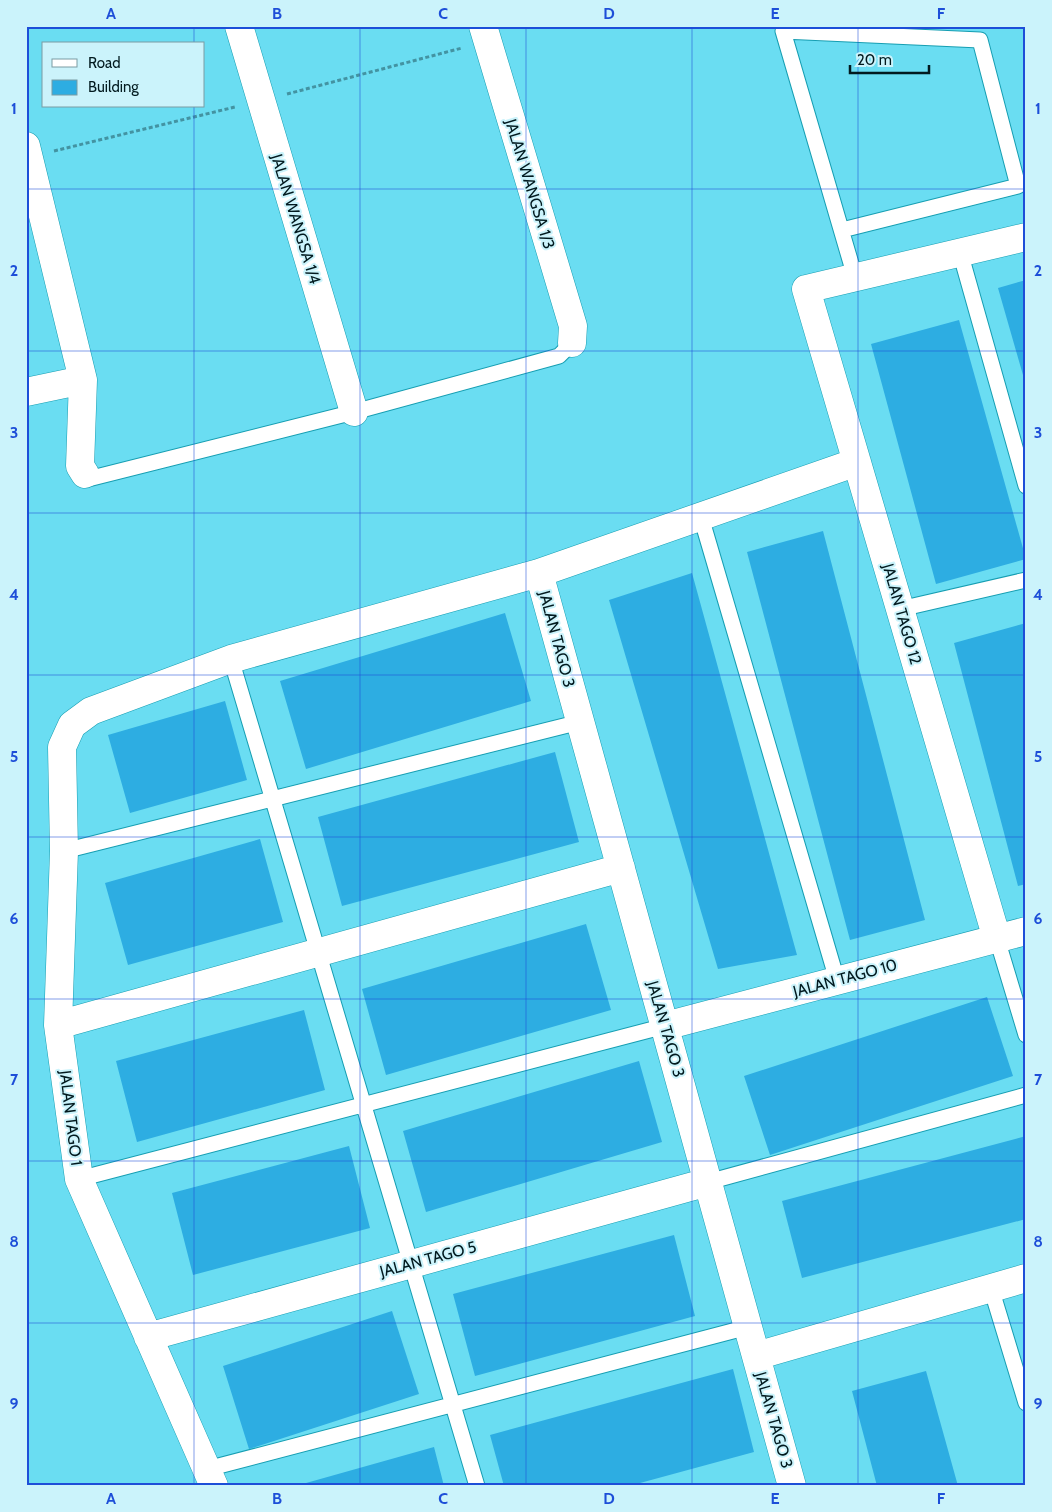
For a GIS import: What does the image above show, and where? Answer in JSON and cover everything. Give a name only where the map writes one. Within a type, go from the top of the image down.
[{"type":"street","name":"JALAN WANGSA 1/4","points":[[239,26],[354,412]]},
{"type":"street","name":"JALAN WANGSA 1/3","points":[[483,26],[573,326],[572,343]]},
{"type":"street","points":[[26,146],[83,380],[80,466],[84,474]]},
{"type":"street","points":[[855,277],[1026,237]]},
{"type":"street","name":"JALAN TAGO 12","points":[[855,277],[806,289],[997,939]]},
{"type":"street","points":[[26,392],[83,380]]},
{"type":"street","points":[[231,660],[539,573],[857,462]]},
{"type":"street","name":"JALAN TAGO 3","points":[[539,573],[756,1356],[786,1484]]},
{"type":"street","name":"JALAN TAGO 1","points":[[210,1478],[78,1179],[58,1025],[64,851],[62,748],[72,725],[91,711],[231,660]]},
{"type":"street","points":[[58,1025],[621,868]]},
{"type":"street","name":"JALAN TAGO 10","points":[[664,1026],[1026,931]]},
{"type":"street","name":"JALAN TAGO 5","points":[[148,1337],[708,1182]]},
{"type":"street","points":[[756,1356],[1026,1278]]},
{"type":"lane","points":[[842,230],[1018,186],[980,40],[783,31],[855,277]]},
{"type":"lane","points":[[960,252],[1026,486]]},
{"type":"lane","points":[[84,474],[92,478],[354,412],[559,356],[572,343]]},
{"type":"lane","points":[[701,517],[837,980]]},
{"type":"lane","points":[[900,609],[1026,580]]},
{"type":"lane","points":[[231,660],[477,1486]]},
{"type":"lane","points":[[64,851],[580,722]]},
{"type":"lane","points":[[997,939],[1026,1035]]},
{"type":"lane","points":[[78,1179],[664,1026]]},
{"type":"lane","points":[[708,1182],[1026,1095]]},
{"type":"lane","points":[[991,1288],[1026,1403]]},
{"type":"lane","points":[[210,1478],[453,1404],[748,1327]]},
{"type":"building","points":[[1026,280],[1026,382],[1025,382],[998,288]]},
{"type":"building","points":[[959,320],[1026,559],[936,584],[871,344]]},
{"type":"building","points":[[823,531],[925,920],[850,940],[747,552]]},
{"type":"building","points":[[692,573],[797,955],[718,969],[609,600]]},
{"type":"building","points":[[505,613],[531,701],[306,769],[280,681]]},
{"type":"building","points":[[1026,623],[1026,884],[1018,886],[954,643]]},
{"type":"building","points":[[225,701],[247,780],[130,813],[108,735]]},
{"type":"building","points":[[555,752],[579,842],[342,906],[318,817]]},
{"type":"building","points":[[260,839],[283,922],[128,965],[105,883]]},
{"type":"building","points":[[586,924],[611,1010],[386,1075],[362,989]]},
{"type":"building","points":[[987,997],[1013,1076],[770,1155],[744,1076]]},
{"type":"building","points":[[304,1010],[325,1090],[137,1142],[116,1061]]},
{"type":"building","points":[[639,1061],[662,1142],[426,1212],[403,1131]]},
{"type":"building","points":[[1026,1136],[1026,1219],[802,1278],[782,1201]]},
{"type":"building","points":[[349,1146],[370,1228],[193,1275],[172,1193]]},
{"type":"building","points":[[674,1235],[695,1316],[475,1376],[453,1294]]},
{"type":"building","points":[[392,1311],[419,1394],[249,1449],[223,1366]]},
{"type":"building","points":[[733,1369],[754,1452],[629,1486],[504,1486],[490,1435]]},
{"type":"building","points":[[926,1371],[958,1486],[877,1486],[852,1391]]},
{"type":"building","points":[[434,1447],[444,1486],[299,1486],[299,1485]]}]
